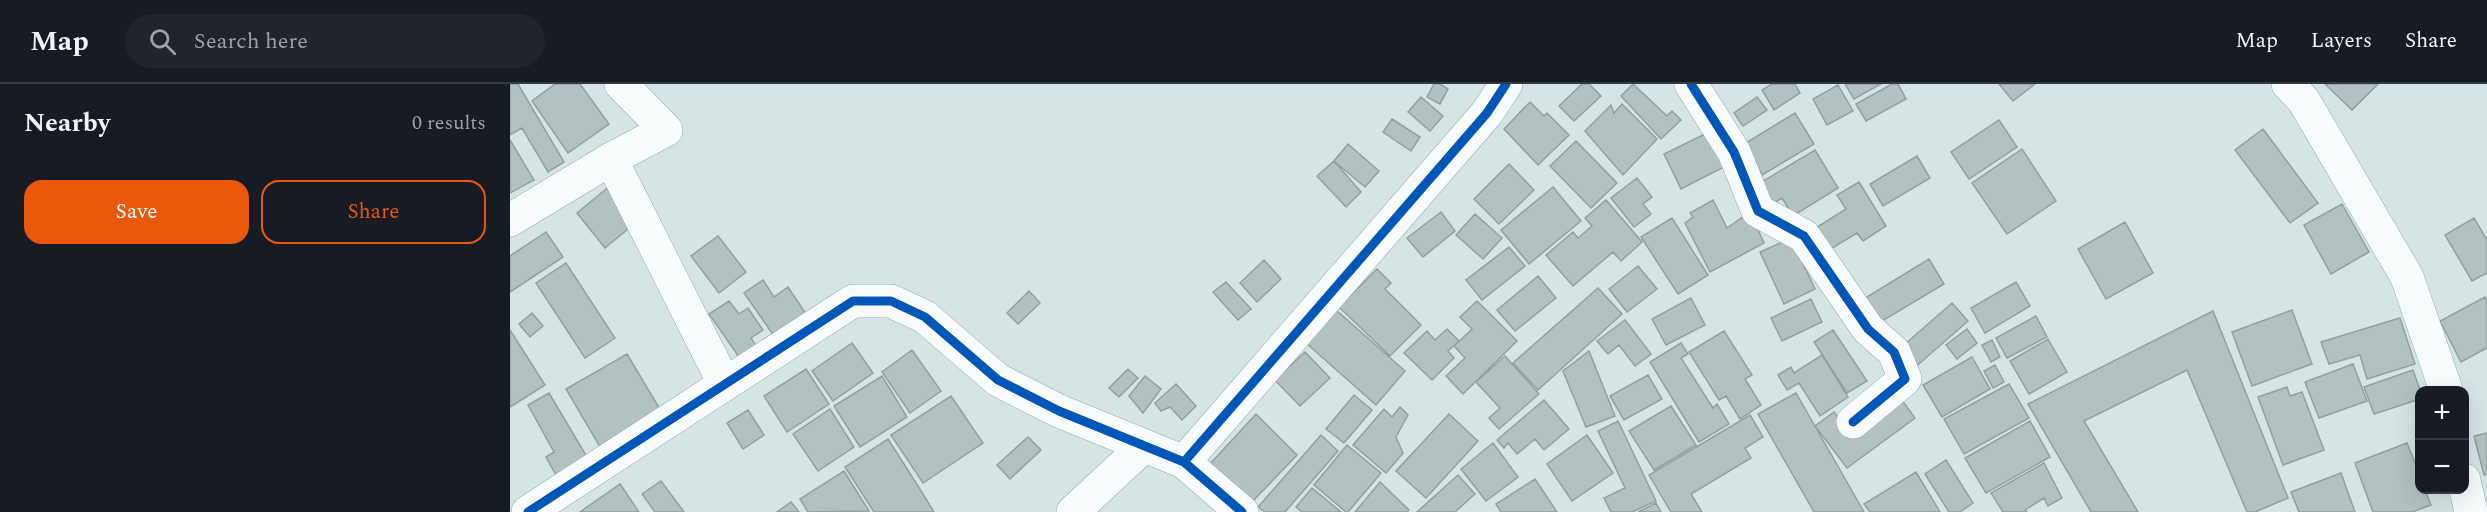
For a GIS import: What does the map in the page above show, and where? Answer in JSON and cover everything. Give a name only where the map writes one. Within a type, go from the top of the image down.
[{"type":"street","points":[[510,220],[611,159],[666,130],[621,84]]},
{"type":"street","points":[[1184,462],[1487,113],[1506,84]]},
{"type":"street","points":[[1691,84],[1734,152],[1758,211],[1804,236],[1868,329],[1894,352],[1905,379],[1853,422]]},
{"type":"street","points":[[2288,84],[2304,101],[2407,277],[2445,386]]},
{"type":"street","points":[[611,159],[724,383]]},
{"type":"street","points":[[546,507],[724,383],[853,301],[891,301],[925,317],[998,380],[1059,411],[1184,462],[1242,512]]},
{"type":"street","points":[[1073,512],[1144,446]]},
{"type":"street","points":[[2467,494],[2470,512]]},
{"type":"building","points":[[510,84],[518,84],[564,162],[548,172],[522,128],[510,135]]},
{"type":"building","points":[[555,84],[580,84],[609,124],[568,153],[532,101]]},
{"type":"building","points":[[1434,84],[1440,84],[1448,89],[1440,104],[1427,97]]},
{"type":"building","points":[[1582,84],[1589,84],[1601,96],[1574,121],[1559,106]]},
{"type":"building","points":[[1633,84],[1667,116],[1672,111],[1681,120],[1661,139],[1621,96]]},
{"type":"building","points":[[1772,84],[1795,84],[1800,93],[1774,110],[1762,90]]},
{"type":"building","points":[[1845,84],[1881,84],[1854,99]]},
{"type":"building","points":[[1892,84],[1898,84],[1906,99],[1866,121],[1856,104]]},
{"type":"building","points":[[1999,84],[2035,84],[2013,101]]},
{"type":"building","points":[[2325,84],[2378,84],[2352,110]]},
{"type":"building","points":[[1838,85],[1853,111],[1827,125],[1813,99]]},
{"type":"building","points":[[1421,97],[1443,116],[1430,131],[1408,112]]},
{"type":"building","points":[[1757,97],[1767,110],[1743,126],[1734,113]]},
{"type":"building","points":[[1530,102],[1544,116],[1547,113],[1569,135],[1538,165],[1504,129]]},
{"type":"building","points":[[1622,104],[1657,139],[1623,175],[1585,131],[1611,105],[1614,113]]},
{"type":"building","points":[[1795,113],[1814,144],[1762,175],[1744,144]]},
{"type":"building","points":[[1392,119],[1420,137],[1411,151],[1383,132]]},
{"type":"building","points":[[1999,120],[2017,147],[1969,179],[1951,152]]},
{"type":"building","points":[[2263,129],[2318,203],[2290,223],[2235,150]]},
{"type":"building","points":[[1707,133],[1724,167],[1681,189],[1664,154]]},
{"type":"building","points":[[510,140],[534,180],[510,193]]},
{"type":"building","points":[[1576,141],[1617,183],[1591,208],[1550,166]]},
{"type":"building","points":[[1348,144],[1379,171],[1365,187],[1334,161]]},
{"type":"building","points":[[2022,149],[2056,201],[2007,234],[1972,183]]},
{"type":"building","points":[[1815,150],[1838,188],[1793,216],[1782,198],[1772,204],[1760,183]]},
{"type":"building","points":[[1917,156],[1930,178],[1883,206],[1870,184]]},
{"type":"building","points":[[1334,161],[1361,192],[1346,207],[1317,176]]},
{"type":"building","points":[[1509,164],[1534,190],[1499,224],[1474,199]]},
{"type":"building","points":[[1637,178],[1652,197],[1643,204],[1651,214],[1634,227],[1611,198]]},
{"type":"building","points":[[1859,182],[1886,226],[1863,241],[1857,233],[1824,253],[1811,231],[1846,209],[1837,195]]},
{"type":"building","points":[[611,185],[639,220],[605,248],[577,213]]},
{"type":"building","points":[[1553,187],[1581,221],[1529,264],[1501,230]]},
{"type":"building","points":[[1606,200],[1642,242],[1621,261],[1613,252],[1573,286],[1546,255],[1573,232],[1578,238],[1592,226],[1585,218]]},
{"type":"building","points":[[1713,200],[1727,228],[1750,212],[1764,243],[1710,272],[1685,223],[1693,217],[1690,213]]},
{"type":"building","points":[[2342,204],[2369,252],[2331,274],[2304,225]]},
{"type":"building","points":[[1441,212],[1455,231],[1423,257],[1407,238]]},
{"type":"building","points":[[1475,214],[1502,238],[1483,259],[1456,235]]},
{"type":"building","points":[[1672,218],[1708,275],[1678,294],[1641,237]]},
{"type":"building","points":[[2474,218],[2487,240],[2487,273],[2472,281],[2445,235]]},
{"type":"building","points":[[2125,222],[2153,273],[2106,299],[2078,249]]},
{"type":"building","points":[[546,232],[563,257],[510,292],[510,256]]},
{"type":"building","points":[[718,236],[746,272],[719,293],[691,256]]},
{"type":"building","points":[[1791,238],[1815,289],[1784,304],[1760,252]]},
{"type":"building","points":[[1509,247],[1525,266],[1482,300],[1466,280]]},
{"type":"building","points":[[1929,259],[1944,284],[1877,324],[1862,300]]},
{"type":"building","points":[[1264,260],[1281,279],[1257,302],[1240,283]]},
{"type":"building","points":[[566,263],[615,338],[585,358],[536,283]]},
{"type":"building","points":[[1638,266],[1657,289],[1627,312],[1609,289]]},
{"type":"building","points":[[1377,269],[1391,283],[1385,289],[1421,325],[1390,356],[1339,307]]},
{"type":"building","points":[[1538,276],[1556,298],[1515,331],[1497,310]]},
{"type":"building","points":[[763,280],[774,297],[788,287],[806,314],[774,336],[744,293]]},
{"type":"building","points":[[1226,282],[1251,309],[1238,320],[1213,292]]},
{"type":"building","points":[[2016,282],[2030,306],[1985,333],[1971,308]]},
{"type":"building","points":[[1598,288],[1622,314],[1538,390],[1513,363]]},
{"type":"building","points":[[1029,291],[1040,303],[1018,324],[1007,313]]},
{"type":"building","points":[[2485,297],[2487,302],[2487,348],[2461,362],[2440,321]]},
{"type":"building","points":[[1691,298],[1705,325],[1666,345],[1652,319]]},
{"type":"building","points":[[1811,299],[1822,322],[1782,341],[1771,318]]},
{"type":"building","points":[[729,301],[739,314],[748,308],[763,330],[751,338],[756,346],[739,357],[709,314]]},
{"type":"building","points":[[1477,301],[1517,341],[1463,394],[1446,376],[1465,358],[1454,346],[1472,329],[1460,317]]},
{"type":"building","points":[[1952,303],[1968,321],[1912,370],[1896,352]]},
{"type":"building","points":[[1336,310],[1405,371],[1376,405],[1306,343]]},
{"type":"building","points":[[2292,310],[2312,364],[2252,386],[2232,332]]},
{"type":"building","points":[[2213,311],[2288,498],[2255,512],[2247,512],[2187,370],[2084,421],[2138,512],[2091,512],[2028,404]]},
{"type":"building","points":[[532,313],[543,326],[530,337],[519,324]]},
{"type":"building","points":[[2036,316],[2047,337],[2007,358],[1996,338]]},
{"type":"building","points":[[2400,318],[2415,364],[2367,379],[2360,355],[2329,364],[2321,342]]},
{"type":"building","points":[[1625,320],[1651,354],[1635,366],[1619,345],[1608,354],[1597,341]]},
{"type":"building","points":[[1447,329],[1459,341],[1448,351],[1454,358],[1432,380],[1404,353],[1427,331],[1435,340]]},
{"type":"building","points":[[1967,329],[1977,343],[1957,359],[1946,345]]},
{"type":"building","points":[[510,330],[545,385],[510,407]]},
{"type":"building","points":[[1833,330],[1867,381],[1847,393],[1814,342]]},
{"type":"building","points":[[1724,331],[1752,375],[1745,379],[1761,405],[1740,419],[1726,396],[1719,400],[1689,352]]},
{"type":"building","points":[[2048,339],[2067,372],[2029,394],[2010,361]]},
{"type":"building","points":[[1992,340],[2000,357],[1991,362],[1982,345]]},
{"type":"building","points":[[852,343],[873,373],[833,401],[812,371]]},
{"type":"building","points":[[1681,343],[1688,354],[1681,358],[1713,408],[1717,404],[1729,424],[1699,442],[1650,362]]},
{"type":"building","points":[[912,350],[941,391],[910,413],[882,372]]},
{"type":"building","points":[[1589,351],[1615,416],[1586,427],[1563,371]]},
{"type":"building","points":[[1305,352],[1330,378],[1300,406],[1275,380]]},
{"type":"building","points":[[627,354],[664,416],[603,452],[566,389]]},
{"type":"building","points":[[1822,355],[1848,397],[1820,416],[1799,383],[1787,390],[1778,375],[1791,367],[1794,373]]},
{"type":"building","points":[[1505,356],[1539,394],[1499,429],[1489,418],[1500,408],[1476,382]]},
{"type":"building","points":[[1972,357],[1990,389],[1942,417],[1923,385]]},
{"type":"building","points":[[2353,364],[2367,401],[2319,418],[2305,382]]},
{"type":"building","points":[[1995,365],[2004,382],[1993,388],[1984,371]]},
{"type":"building","points":[[806,369],[829,404],[787,432],[764,396]]},
{"type":"building","points":[[1128,369],[1138,378],[1119,397],[1109,388]]},
{"type":"building","points":[[2413,370],[2419,386],[2415,386],[2415,401],[2374,414],[2364,387]]},
{"type":"building","points":[[1648,375],[1662,399],[1624,420],[1610,396]]},
{"type":"building","points":[[882,376],[907,417],[860,447],[834,406]]},
{"type":"building","points":[[1145,376],[1161,389],[1143,413],[1129,396]]},
{"type":"building","points":[[1176,384],[1196,406],[1182,420],[1170,407],[1161,411],[1155,403]]},
{"type":"building","points":[[2009,384],[2029,418],[1964,454],[1944,419]]},
{"type":"building","points":[[2287,387],[2290,396],[2302,392],[2324,450],[2283,465],[2258,397]]},
{"type":"building","points":[[549,393],[587,457],[556,475],[546,457],[554,452],[528,405]]},
{"type":"building","points":[[1796,393],[1864,512],[1814,512],[1758,414]]},
{"type":"building","points":[[1354,395],[1372,410],[1344,443],[1326,429]]},
{"type":"building","points":[[951,396],[983,443],[923,483],[891,435]]},
{"type":"building","points":[[1899,396],[1915,418],[1847,468],[1815,426],[1834,412],[1849,432]]},
{"type":"building","points":[[1544,400],[1569,429],[1544,450],[1535,439],[1517,454],[1508,443],[1504,448],[1497,440]]},
{"type":"building","points":[[1671,406],[1696,445],[1654,470],[1629,431]]},
{"type":"building","points":[[1400,407],[1408,415],[1396,437],[1403,453],[1386,473],[1353,445],[1384,409],[1392,417]]},
{"type":"building","points":[[830,409],[854,447],[818,471],[793,434]]},
{"type":"building","points":[[748,410],[764,435],[743,449],[727,423]]},
{"type":"building","points":[[1256,414],[1297,455],[1252,502],[1210,464]]},
{"type":"building","points":[[1449,414],[1478,441],[1426,498],[1396,471]]},
{"type":"building","points":[[1750,415],[1763,437],[1745,448],[1751,458],[1691,494],[1702,512],[1671,512],[1649,475]]},
{"type":"building","points":[[1618,421],[1656,501],[1632,512],[1611,512],[1604,498],[1625,488],[1598,431]]},
{"type":"building","points":[[2030,421],[2050,457],[1986,493],[1965,458]]},
{"type":"building","points":[[2487,433],[2487,474],[2484,475],[2474,436]]},
{"type":"building","points":[[1321,435],[1338,451],[1285,512],[1265,512],[1258,507]]},
{"type":"building","points":[[1587,435],[1613,473],[1572,501],[1547,464]]},
{"type":"building","points":[[1028,437],[1041,450],[1010,479],[997,465]]},
{"type":"building","points":[[888,439],[934,512],[874,512],[845,467]]},
{"type":"building","points":[[1493,443],[1518,477],[1486,501],[1461,469]]},
{"type":"building","points":[[2407,443],[2415,463],[2415,494],[2427,494],[2431,505],[2412,512],[2373,512],[2355,463]]},
{"type":"building","points":[[1347,445],[1381,473],[1346,512],[1314,485]]},
{"type":"building","points":[[1946,460],[1973,503],[1960,512],[1949,512],[1925,474]]},
{"type":"building","points":[[2044,463],[2062,498],[2048,506],[2044,498],[2025,510],[2027,512],[2003,512],[1991,493]]},
{"type":"building","points":[[844,471],[869,511],[808,512],[800,499]]},
{"type":"building","points":[[1916,472],[1940,512],[1870,512],[1864,504]]},
{"type":"building","points":[[2341,473],[2355,512],[2299,512],[2291,492]]},
{"type":"building","points":[[1458,475],[1475,494],[1455,512],[1417,512]]},
{"type":"building","points":[[1535,479],[1557,512],[1501,512],[1496,504]]},
{"type":"building","points":[[661,481],[684,512],[655,512],[642,494]]},
{"type":"building","points":[[1380,482],[1409,510],[1407,512],[1355,512]]},
{"type":"building","points":[[620,484],[639,512],[580,512]]},
{"type":"building","points":[[1312,488],[1341,512],[1302,512],[1296,507]]},
{"type":"building","points":[[791,502],[799,512],[777,512]]},
{"type":"building","points":[[1656,503],[1661,512],[1638,512]]},
{"type":"cycle path","points":[[1184,462],[1487,113],[1506,84]]},
{"type":"cycle path","points":[[1691,84],[1734,152],[1758,211],[1804,236],[1868,329],[1894,352],[1905,379],[1853,422]]},
{"type":"cycle path","points":[[528,512],[853,301],[891,301],[925,317],[998,380],[1059,411],[1184,462],[1242,512]]}]
